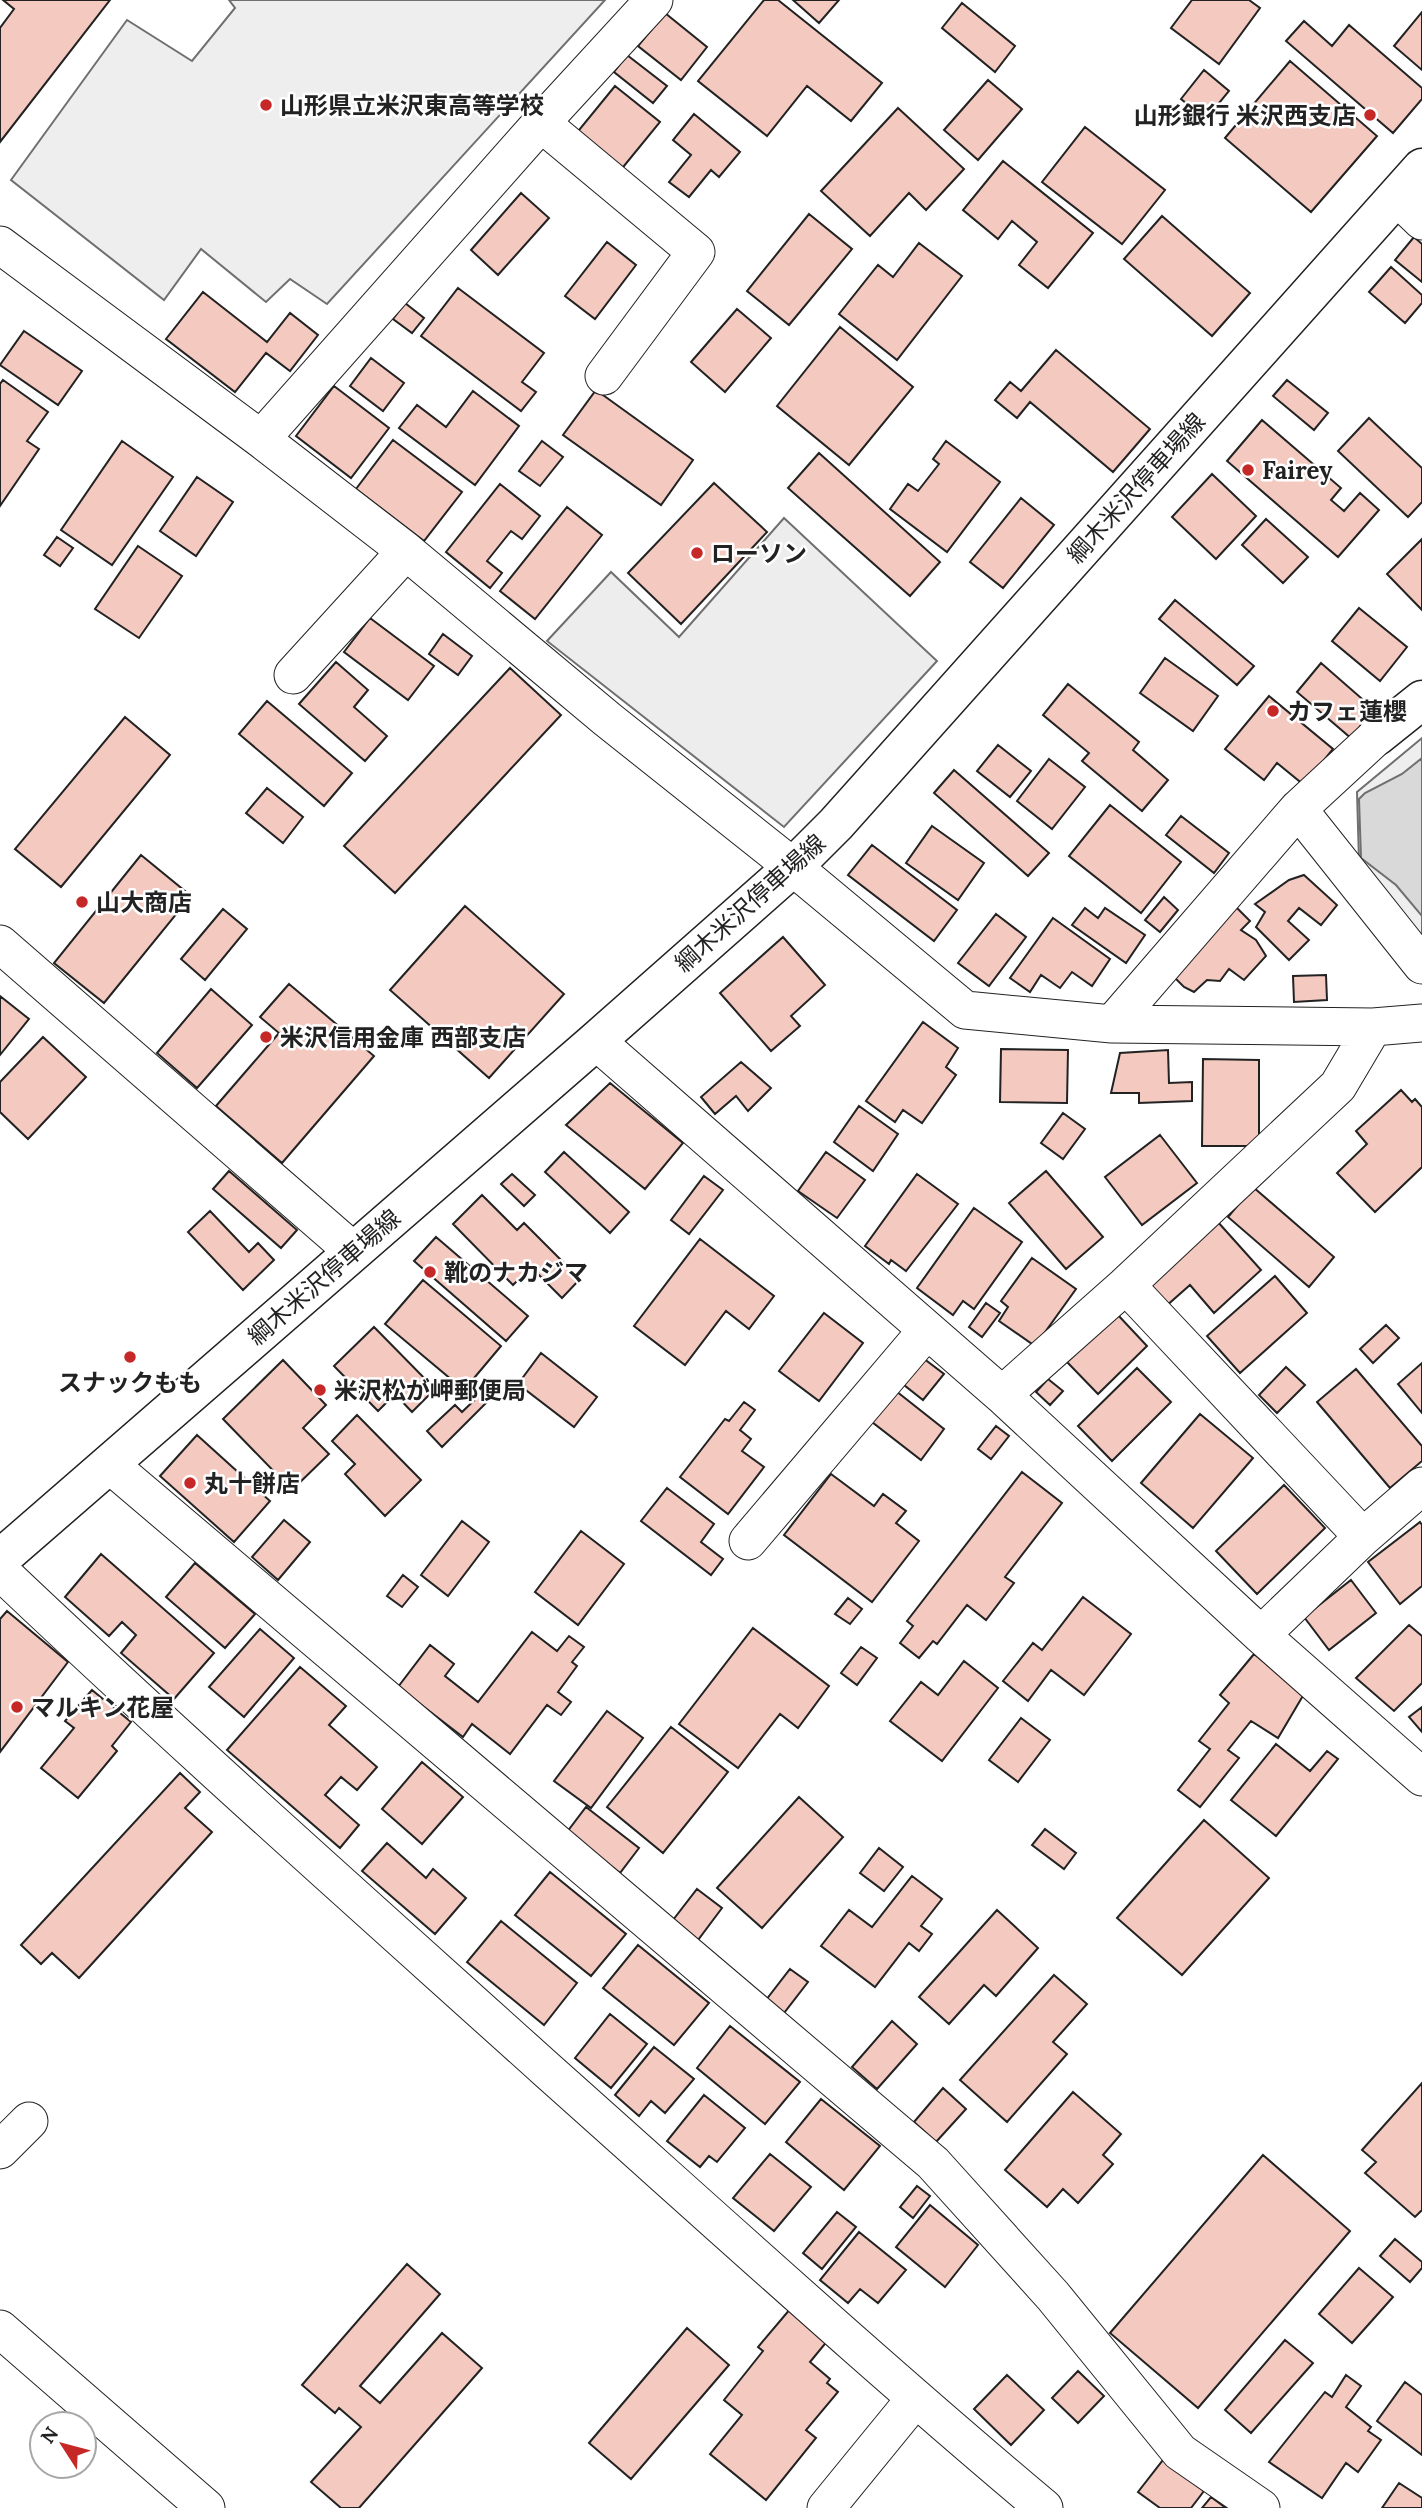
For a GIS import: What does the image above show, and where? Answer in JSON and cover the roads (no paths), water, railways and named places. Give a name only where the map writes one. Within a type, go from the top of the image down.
[{"type":"main road","name":"綱木米沢停車場線","points":[[0,1559],[793,867],[1409,209],[1422,168]]},
{"type":"main road","points":[[1377,736],[1422,700]]},
{"type":"street","points":[[261,439],[541,123],[654,0]]},
{"type":"street","points":[[541,123],[696,252],[604,376]]},
{"type":"street","points":[[0,245],[261,439],[406,551],[607,719],[793,867],[965,1010],[1112,1024],[1373,1027],[1422,1023]]},
{"type":"street","points":[[293,676],[406,551]]},
{"type":"street","points":[[1112,1024],[1298,808],[1377,736]]},
{"type":"street","points":[[1298,808],[1422,965]]},
{"type":"street","points":[[0,944],[353,1251]]},
{"type":"street","points":[[1002,1395],[1126,1285],[1338,1086],[1373,1027]]},
{"type":"street","points":[[596,1041],[1002,1395],[1261,1634],[1422,1777]]},
{"type":"street","points":[[1126,1285],[1363,1537]]},
{"type":"street","points":[[748,1541],[927,1330]]},
{"type":"street","points":[[109,1464],[933,2163],[1053,2296],[1180,2452],[1261,2508]]},
{"type":"street","points":[[1261,1634],[1363,1537],[1422,1486]]},
{"type":"street","points":[[0,1572],[88,1655],[915,2399],[1044,2508]]},
{"type":"street","points":[[0,2150],[29,2121]]},
{"type":"street","points":[[0,2329],[206,2508]]},
{"type":"street","points":[[826,2508],[915,2399]]},
{"type":"place","name":"山形県立米沢東高等学校","points":[[266,105]]},
{"type":"place","name":"山形銀行 米沢西支店","points":[[1370,115]]},
{"type":"place","name":"Fairey","points":[[1248,470]]},
{"type":"place","name":"ローソン","points":[[697,553]]},
{"type":"place","name":"カフェ蓮櫻","points":[[1273,711]]},
{"type":"place","name":"山大商店","points":[[82,902]]},
{"type":"place","name":"米沢信用金庫 西部支店","points":[[266,1037]]},
{"type":"place","name":"靴のナカジマ","points":[[430,1272]]},
{"type":"place","name":"スナックもも","points":[[130,1357]]},
{"type":"place","name":"米沢松が岬郵便局","points":[[320,1390]]},
{"type":"place","name":"丸十餅店","points":[[190,1483]]},
{"type":"place","name":"マルキン花屋","points":[[17,1707]]}]
